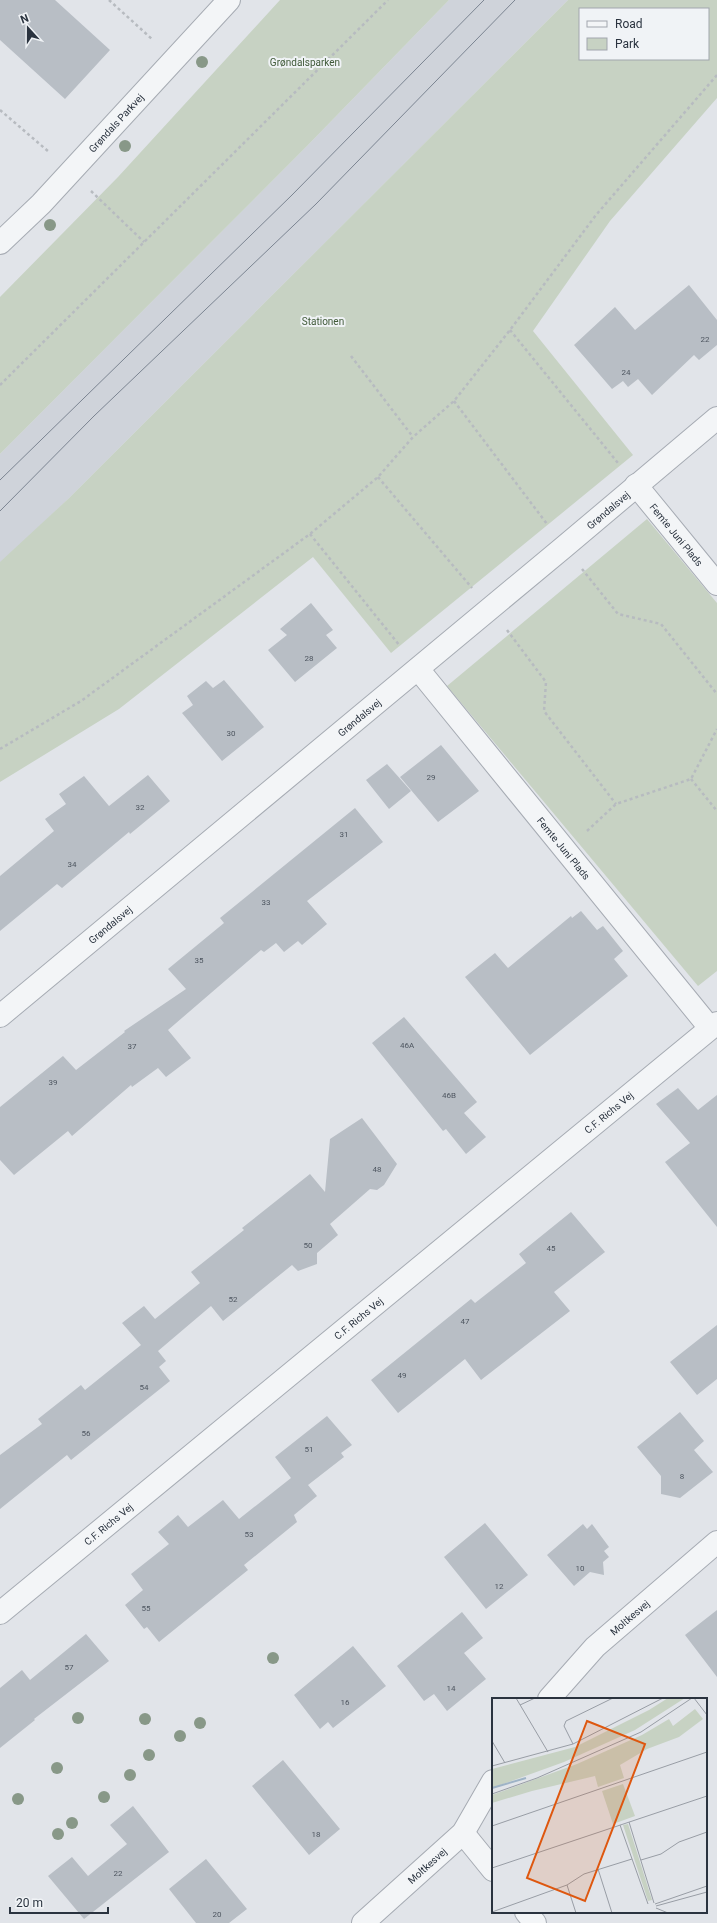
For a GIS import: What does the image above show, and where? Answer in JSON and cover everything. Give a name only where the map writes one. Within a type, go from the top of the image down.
[{"type":"street","name":"Grøndals Parkvej","points":[[0,243],[40,204],[229,0]]},
{"type":"street","name":"Grøndalsvej","points":[[0,1016],[564,548],[636,485],[717,418]]},
{"type":"street","name":"Femte Juni Plads","points":[[636,485],[717,584]]},
{"type":"street","name":"Femte Juni Plads","points":[[418,669],[566,850],[714,1025]]},
{"type":"street","name":"C.F. Richs Vej","points":[[0,1613],[714,1025]]},
{"type":"street","name":"Moltkesvej","points":[[550,1698],[595,1646],[717,1542]]},
{"type":"street","name":"Moltkesvej","points":[[363,1923],[463,1833],[492,1783]]},
{"type":"street","points":[[463,1833],[492,1869]]},
{"type":"street","points":[[527,1913],[535,1923]]},
{"type":"path","points":[[108,0],[156,42],[170,65]]},
{"type":"path","points":[[0,385],[388,0]]},
{"type":"path","points":[[0,749],[81,701],[310,534],[378,477],[413,437],[454,400],[510,330],[596,215],[717,75]]},
{"type":"path","points":[[0,110],[71,171]]},
{"type":"path","points":[[98,197],[144,242]]},
{"type":"path","points":[[510,330],[636,485]]},
{"type":"path","points":[[351,356],[413,437]]},
{"type":"path","points":[[310,534],[418,669]]},
{"type":"path","points":[[566,850],[616,804],[691,779],[717,729]]},
{"type":"path","points":[[691,779],[717,812]]},
{"type":"shaded area","points":[[449,0],[568,0],[68,499],[0,564],[0,454],[309,144]]},
{"type":"green space","name":"Grøndalsparken","points":[[280,0],[449,0],[309,144],[0,454],[0,297],[118,177]]},
{"type":"green space","name":"Stationen","points":[[568,0],[717,0],[717,98],[610,221],[533,331],[633,455],[391,653],[313,557],[119,709],[0,782],[0,562],[68,499]]},
{"type":"green space","points":[[647,519],[717,603],[717,971],[698,986],[447,686]]},
{"type":"building","points":[[0,0],[55,0],[110,50],[65,99],[0,40]]},
{"type":"building","points":[[689,285],[717,320],[717,345],[699,360],[694,355],[652,395],[638,379],[628,387],[623,381],[612,389],[574,345],[615,307],[635,330]]},
{"type":"building","points":[[311,603],[333,630],[326,635],[337,648],[295,682],[268,650],[287,635],[280,629]]},
{"type":"building","points":[[224,680],[264,727],[222,761],[182,713],[193,705],[187,696],[206,681],[213,688]]},
{"type":"building","points":[[441,745],[479,791],[438,822],[400,777]]},
{"type":"building","points":[[387,764],[411,791],[389,809],[366,780]]},
{"type":"building","points":[[148,775],[170,801],[130,834],[129,832],[62,888],[57,884],[0,931],[0,876],[54,831],[45,819],[66,804],[59,794],[84,776],[109,806]]},
{"type":"building","points":[[355,808],[383,842],[307,901],[327,924],[302,945],[298,941],[284,952],[276,943],[264,952],[261,950],[168,1030],[191,1058],[166,1077],[158,1068],[132,1087],[131,1085],[72,1136],[68,1131],[14,1175],[0,1160],[0,1107],[63,1056],[76,1070],[125,1032],[124,1031],[186,989],[168,969],[224,923],[220,918]]},
{"type":"building","points":[[581,911],[597,930],[603,926],[623,951],[614,959],[628,976],[530,1055],[465,977],[495,953],[508,968],[571,916],[572,918]]},
{"type":"building","points":[[404,1017],[477,1102],[464,1113],[486,1137],[466,1154],[446,1129],[443,1131],[372,1043]]},
{"type":"building","points":[[678,1088],[698,1110],[717,1095],[717,1227],[665,1162],[690,1143],[656,1104]]},
{"type":"building","points":[[362,1118],[397,1164],[384,1185],[377,1190],[370,1189],[330,1224],[338,1235],[317,1253],[317,1264],[298,1271],[292,1265],[223,1321],[211,1306],[158,1351],[166,1361],[159,1367],[170,1381],[71,1460],[67,1455],[0,1509],[0,1455],[42,1424],[38,1419],[81,1385],[85,1390],[141,1345],[122,1323],[144,1306],[155,1319],[200,1283],[191,1272],[244,1230],[242,1228],[310,1174],[325,1192],[330,1139]]},
{"type":"building","points":[[571,1212],[605,1252],[554,1292],[570,1311],[481,1380],[465,1359],[398,1413],[371,1380],[471,1299],[475,1303],[526,1263],[519,1254]]},
{"type":"building","points":[[717,1325],[717,1379],[697,1395],[670,1362]]},
{"type":"building","points":[[680,1412],[704,1441],[694,1450],[713,1472],[680,1498],[661,1494],[661,1476],[637,1447]]},
{"type":"building","points":[[327,1416],[352,1445],[341,1453],[344,1457],[308,1485],[317,1496],[294,1515],[297,1522],[244,1565],[248,1570],[159,1642],[147,1627],[144,1629],[125,1605],[143,1590],[131,1574],[169,1544],[158,1532],[178,1515],[188,1527],[223,1500],[239,1519],[291,1478],[275,1457]]},
{"type":"building","points":[[485,1523],[528,1575],[486,1609],[444,1557]]},
{"type":"building","points":[[583,1524],[587,1529],[592,1524],[609,1547],[604,1551],[609,1557],[603,1562],[604,1575],[590,1572],[574,1586],[547,1555]]},
{"type":"building","points":[[717,1610],[717,1677],[685,1635]]},
{"type":"building","points":[[462,1612],[483,1638],[464,1653],[486,1679],[447,1711],[434,1694],[424,1701],[397,1666]]},
{"type":"building","points":[[86,1634],[109,1661],[34,1719],[35,1720],[0,1748],[0,1688],[22,1670],[30,1680]]},
{"type":"building","points":[[353,1646],[386,1686],[333,1728],[328,1722],[320,1729],[294,1695]]},
{"type":"building","points":[[283,1760],[340,1829],[309,1855],[252,1786]]},
{"type":"building","points":[[133,1806],[169,1852],[84,1919],[48,1876],[72,1857],[88,1876],[127,1844],[110,1825]]},
{"type":"building","points":[[206,1859],[247,1909],[229,1923],[196,1923],[169,1889]]},
{"type":"tram line","points":[[0,480],[292,195],[484,0]]},
{"type":"tram line","points":[[0,511],[94,416],[316,204],[515,0]]}]
